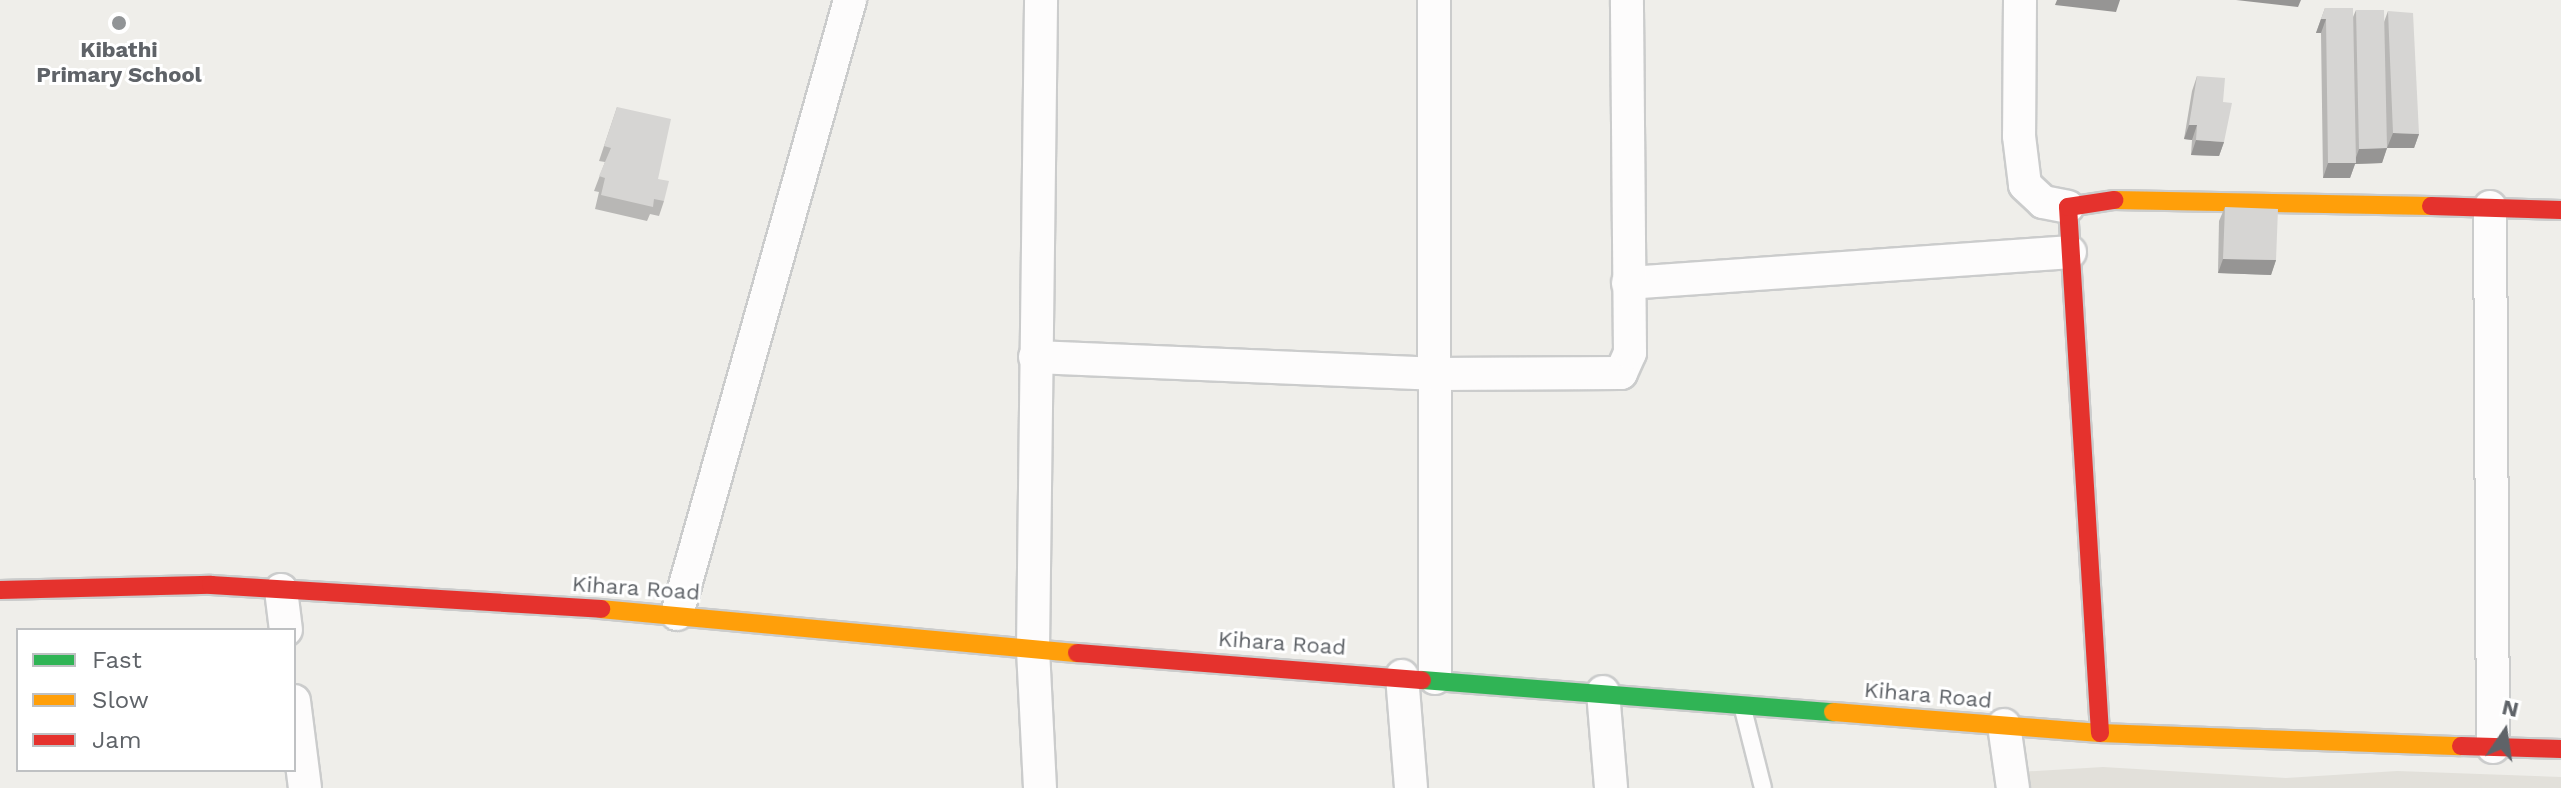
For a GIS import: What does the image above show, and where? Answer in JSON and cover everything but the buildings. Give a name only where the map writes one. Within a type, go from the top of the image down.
[{"type":"main road","points":[[2100,733],[2068,207],[2132,197],[2561,210]]},
{"type":"main road","name":"Kihara Road","points":[[0,590],[211,585],[677,614],[1033,650],[1435,678],[2100,733],[2561,749]]},
{"type":"street","points":[[677,614],[850,0]]},
{"type":"street","points":[[1040,788],[1033,650],[1041,0]]},
{"type":"street","points":[[1434,0],[1435,678]]},
{"type":"street","points":[[1035,357],[1434,374],[1621,373],[1630,353],[1627,0]]},
{"type":"street","points":[[2020,0],[2019,136],[2025,185],[2043,202],[2068,207]]},
{"type":"street","points":[[2490,207],[2493,747]]},
{"type":"street","points":[[1628,283],[2070,252]]},
{"type":"street","points":[[281,590],[286,628]]},
{"type":"street","points":[[1402,676],[1411,788]]},
{"type":"street","points":[[1603,692],[1611,788]]},
{"type":"street","points":[[296,717],[305,788]]},
{"type":"street","points":[[2004,725],[2013,788]]},
{"type":"lane","points":[[1742,703],[1763,788]]},
{"type":"shaded area","points":[[2103,767],[2286,778],[2397,771],[2561,777],[2561,788],[2019,788],[2019,772]]},
{"type":"traffic: fast","points":[[1422,680],[1833,712]]},
{"type":"traffic: slow","points":[[2114,200],[2431,206]]},
{"type":"traffic: slow","points":[[601,609],[1077,653]]},
{"type":"traffic: slow","points":[[1833,712],[2100,733],[2461,746]]},
{"type":"traffic: jam","points":[[2100,733],[2068,207],[2114,200]]},
{"type":"traffic: jam","points":[[2431,206],[2561,210]]},
{"type":"traffic: jam","points":[[0,590],[211,585],[601,609]]},
{"type":"traffic: jam","points":[[1077,653],[1422,680]]},
{"type":"traffic: jam","points":[[2461,746],[2561,749]]},
{"type":"place","name":"Kibathi Primary School","points":[[119,23]]}]
